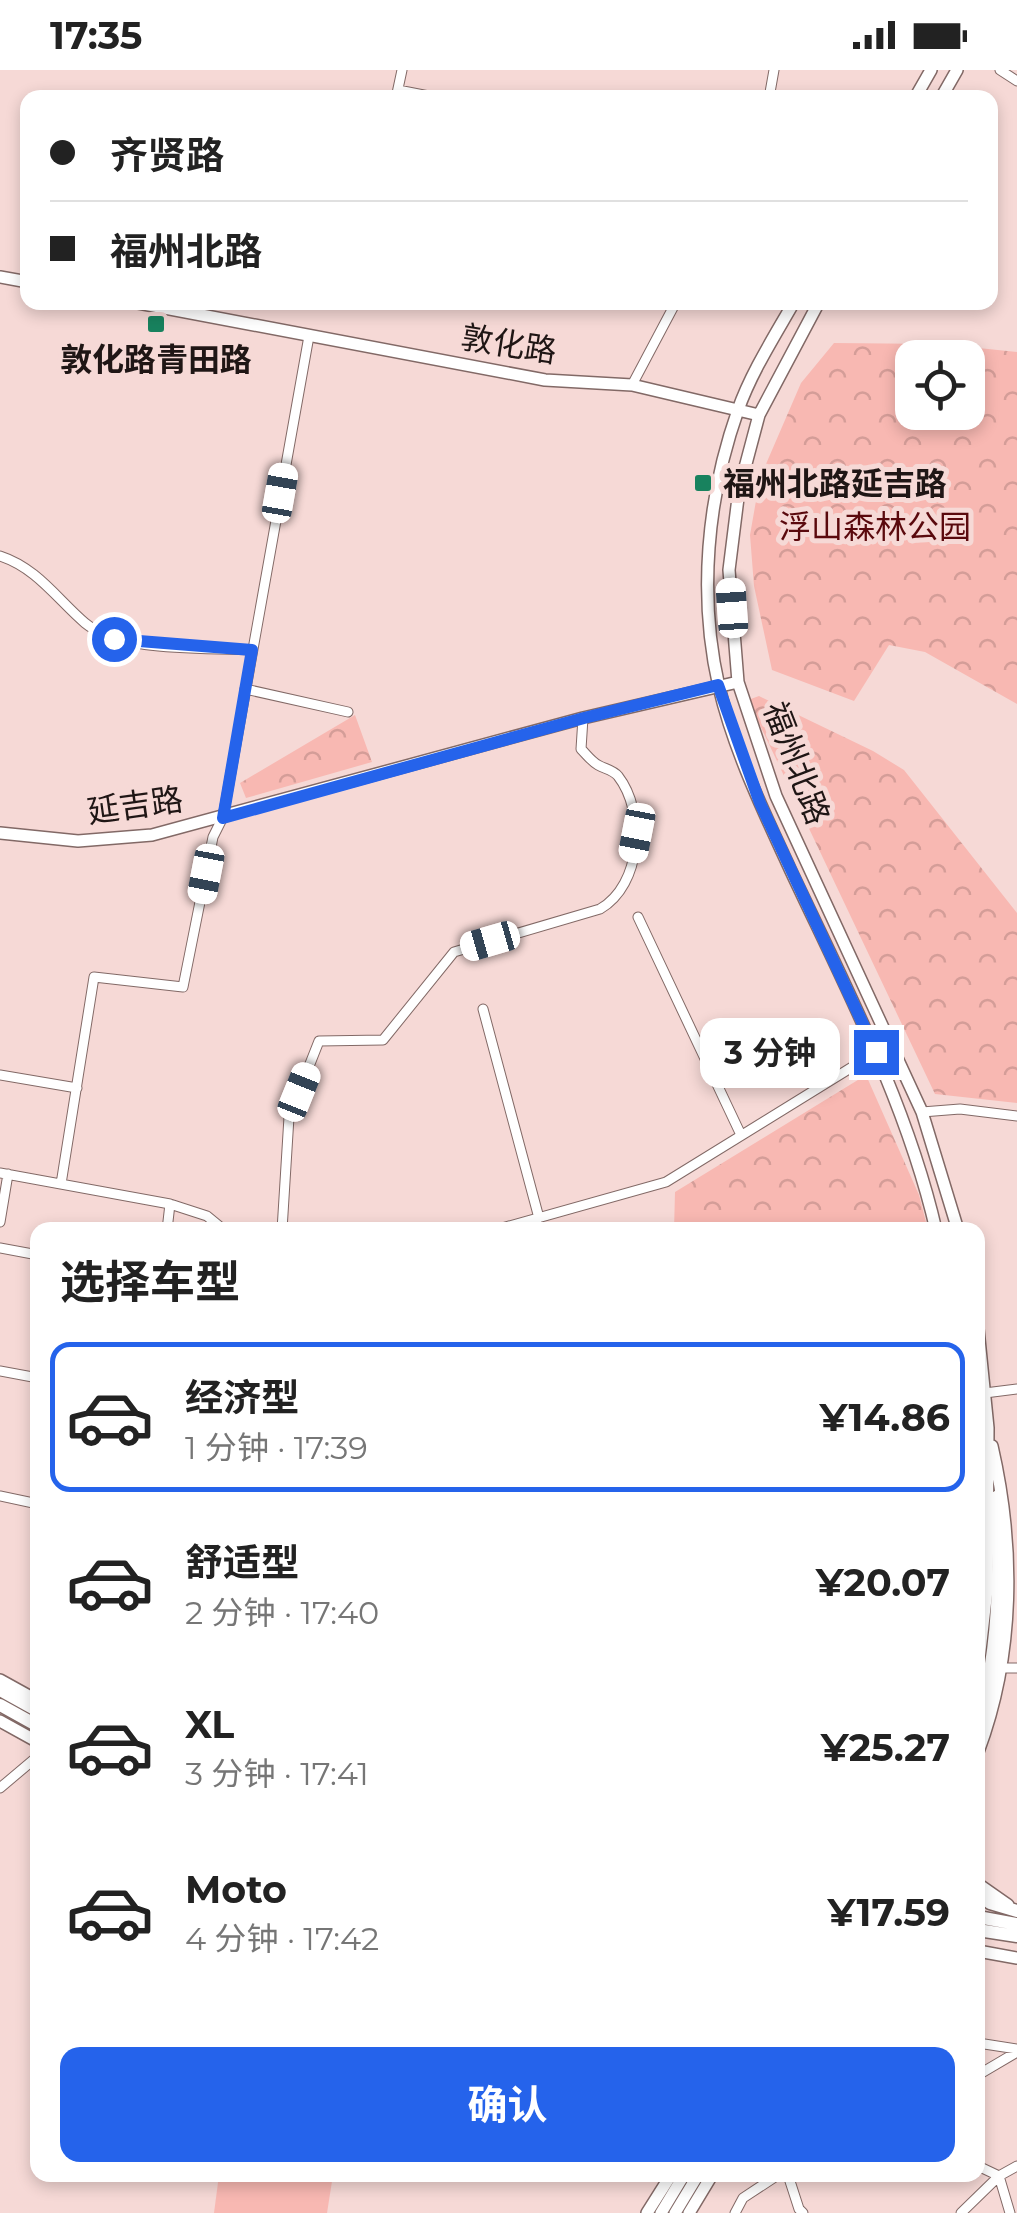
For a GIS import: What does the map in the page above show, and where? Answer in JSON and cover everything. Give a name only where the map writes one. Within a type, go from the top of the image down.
[{"type":"highway","points":[[985,1683],[997,1617],[998,1552]]},
{"type":"highway","points":[[0,1690],[30,1706]]},
{"type":"highway","points":[[0,1706],[30,1722]]},
{"type":"highway","points":[[985,1899],[1017,1915]]},
{"type":"highway","points":[[985,1913],[1017,1915]]},
{"type":"highway","points":[[985,1933],[1017,1939]]},
{"type":"main road","name":"敦化路","points":[[174,310],[545,380],[632,385],[758,415]]},
{"type":"main road","name":"福州北路","points":[[790,310],[738,408],[710,522],[708,567],[718,685],[760,803],[876,1052],[911,1140],[934,1222]]},
{"type":"main road","name":"福州北路","points":[[815,310],[758,415],[732,527],[729,570],[738,682],[776,796],[922,1112],[956,1222]]},
{"type":"main road","name":"延吉路","points":[[0,834],[40,839],[152,835],[584,718],[738,682]]},
{"type":"main road","points":[[985,1393],[985,1607]]},
{"type":"main road","points":[[985,1725],[1006,1628],[1008,1540],[988,1428]]},
{"type":"main road","points":[[996,1464],[998,1552]]},
{"type":"main road","points":[[0,1680],[30,1697]]},
{"type":"main road","points":[[0,1721],[30,1738]]},
{"type":"main road","points":[[985,1889],[1017,1915]]},
{"type":"main road","points":[[985,1952],[1017,1958]]},
{"type":"main road","points":[[647,2213],[667,2182]]},
{"type":"main road","points":[[661,2213],[680,2182]]},
{"type":"main road","points":[[674,2213],[694,2182]]},
{"type":"main road","points":[[689,2213],[708,2182]]},
{"type":"street","points":[[1000,70],[1017,81]]},
{"type":"street","points":[[632,385],[672,310]]},
{"type":"street","points":[[61,1184],[94,977],[183,987],[213,837],[223,818],[309,336]]},
{"type":"street","points":[[0,556],[41,579],[87,624],[114,639],[252,650]]},
{"type":"street","points":[[245,689],[348,712]]},
{"type":"street","points":[[282,1222],[289,1118],[320,1041],[383,1040],[454,952],[600,909],[614,901],[630,866],[637,833],[635,808],[616,773],[594,764],[582,749],[584,718]]},
{"type":"street","points":[[638,917],[741,1135]]},
{"type":"street","points":[[483,1009],[539,1218]]},
{"type":"street","points":[[529,1222],[666,1182],[891,1044]]},
{"type":"street","points":[[0,1076],[77,1088]]},
{"type":"street","points":[[922,1112],[960,1109],[1017,1116]]},
{"type":"street","points":[[0,1222],[4,1174],[170,1204],[214,1222]]},
{"type":"street","points":[[168,1222],[170,1204]]},
{"type":"street","points":[[0,1248],[30,1253]]},
{"type":"street","points":[[0,1372],[30,1377]]},
{"type":"street","points":[[985,1393],[1017,1389]]},
{"type":"street","points":[[0,1496],[30,1502]]},
{"type":"street","points":[[1000,1668],[1017,1668]]},
{"type":"street","points":[[0,1788],[30,1763]]},
{"type":"street","points":[[985,2044],[1017,2051]]},
{"type":"street","points":[[985,2071],[1017,2051]]},
{"type":"street","points":[[961,2213],[999,2176],[1017,2166]]},
{"type":"street","points":[[985,2169],[999,2176],[1010,2213]]},
{"type":"street","points":[[735,2213],[743,2198],[767,2182]]},
{"type":"street","points":[[790,2182],[804,2213]]},
{"type":"green space","name":"浮山森林公园","points":[[834,343],[895,344],[895,430],[985,430],[985,349],[1017,352],[1017,704],[925,652],[889,645],[854,701],[772,670],[754,586],[750,535],[760,478],[801,383]]},
{"type":"green space","points":[[759,696],[904,770],[1017,913],[1017,1103],[935,1094],[748,700]]},
{"type":"green space","points":[[355,715],[372,762],[246,798],[240,783]]},
{"type":"green space","points":[[866,1075],[919,1195],[926,1222],[674,1222],[675,1192]]},
{"type":"green space","points":[[218,2182],[332,2182],[327,2213],[214,2213]]},
{"type":"place","name":"敦化路青田路","points":[[156,324]]},
{"type":"place","name":"福州北路延吉路","points":[[703,483]]},
{"type":"route","points":[[114,639],[252,650],[223,818],[718,685],[760,803],[876,1052]]}]
